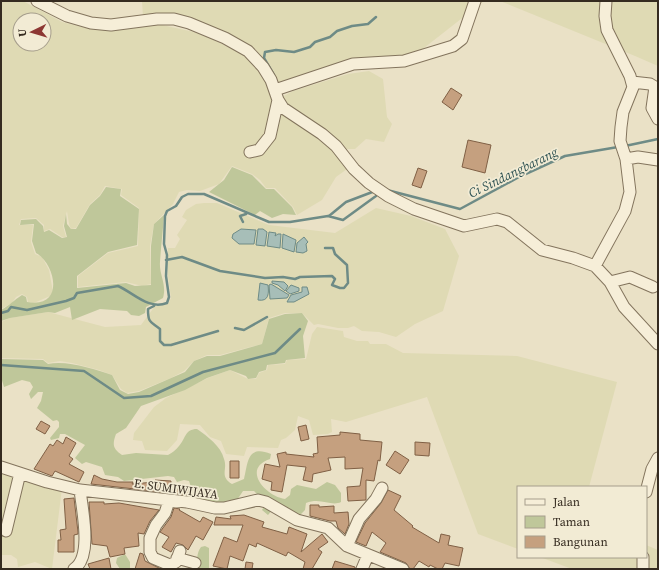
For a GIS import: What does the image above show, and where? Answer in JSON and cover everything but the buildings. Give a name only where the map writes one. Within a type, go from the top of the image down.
[{"type":"street","points":[[37,1],[67,16],[101,25],[166,19],[189,23],[212,32],[248,51],[263,67],[271,80],[276,95],[288,112],[322,134],[336,146],[354,169],[369,183],[388,196],[431,215],[464,226],[497,220],[507,222],[542,250],[573,258],[595,266],[610,282],[624,307],[658,344]]},
{"type":"street","points":[[276,95],[353,64],[404,61],[453,46],[462,39],[475,1]]},
{"type":"street","points":[[595,266],[627,205],[630,192],[623,151],[622,118],[632,92],[632,82],[606,30],[606,1]]},
{"type":"street","points":[[632,82],[650,84],[655,87],[652,108],[658,119]]},
{"type":"street","points":[[250,152],[259,150],[270,136],[276,95]]},
{"type":"street","points":[[623,151],[638,157],[658,160]]},
{"type":"street","points":[[610,282],[630,277],[653,287]]},
{"type":"street","points":[[647,488],[652,469],[658,458]]},
{"type":"street","name":"E. SUMIWIJAYA","points":[[1,467],[47,482],[80,490],[187,502],[215,508],[224,508],[251,501],[266,502],[297,520],[328,528],[347,546],[403,569]]},
{"type":"street","points":[[6,531],[20,473]]},
{"type":"street","points":[[347,546],[359,519],[376,499],[382,488]]},
{"type":"street","points":[[74,569],[82,561],[85,550],[85,530],[80,490]]},
{"type":"street","points":[[169,500],[165,513],[156,524],[150,538],[150,552],[153,558],[170,565],[176,562],[179,554],[195,563]]},
{"type":"street","points":[[362,569],[368,555]]},
{"type":"street","points":[[643,558],[643,569]]},
{"type":"shaded area","points":[[1,1],[23,1],[43,12],[12,12],[12,52],[52,52],[52,17],[62,22],[86,28],[114,29],[136,25],[162,25],[194,32],[212,39],[248,57],[265,79],[270,91],[333,149],[347,169],[336,177],[322,200],[297,215],[293,207],[275,188],[266,188],[260,180],[252,174],[232,166],[219,184],[200,191],[187,190],[179,192],[173,204],[154,224],[150,246],[151,284],[142,286],[126,282],[78,287],[78,276],[108,253],[138,246],[139,208],[121,195],[122,189],[105,186],[100,195],[90,204],[76,228],[71,229],[67,211],[63,226],[66,237],[62,237],[50,229],[44,231],[44,225],[36,218],[21,219],[19,225],[33,225],[31,242],[35,254],[42,257],[49,270],[53,292],[50,296],[34,303],[28,302],[27,297],[22,294],[16,297],[12,303],[1,309]]},
{"type":"shaded area","points":[[142,1],[484,1],[415,55],[278,87],[238,41],[143,17]]},
{"type":"shaded area","points":[[500,1],[658,1],[658,66],[635,56]]},
{"type":"shaded area","points":[[369,71],[383,79],[387,117],[392,124],[384,142],[366,139],[355,149],[341,149],[330,133],[291,111],[282,97],[293,91],[348,74]]},
{"type":"shaded area","points":[[217,203],[269,225],[335,233],[376,208],[411,216],[445,229],[459,256],[443,311],[415,324],[396,337],[379,332],[362,331],[354,326],[348,328],[338,328],[318,324],[314,325],[302,313],[285,313],[269,318],[262,344],[220,355],[207,355],[194,361],[184,371],[171,378],[139,391],[127,393],[121,389],[112,375],[99,370],[60,361],[48,363],[43,359],[1,358],[1,322],[10,318],[48,312],[105,327],[141,325],[155,306],[168,304],[171,298],[168,276],[168,248],[175,248],[180,239],[177,235],[187,220],[182,217],[186,210],[196,204]]},
{"type":"shaded area","points":[[317,327],[343,331],[344,337],[357,341],[368,341],[370,344],[386,344],[403,353],[517,356],[617,382],[589,486],[517,486],[517,549],[478,534],[427,397],[346,422],[331,419],[332,432],[328,434],[313,435],[309,420],[298,416],[295,430],[286,438],[281,440],[278,448],[247,447],[244,456],[226,454],[221,441],[210,437],[200,425],[180,424],[177,440],[167,451],[145,450],[142,441],[133,440],[134,433],[154,407],[166,398],[208,378],[230,370],[248,379],[256,379],[259,373],[267,370],[268,365],[285,364],[287,360],[306,359],[312,334]]},
{"type":"shaded area","points":[[1,468],[62,488],[52,569],[35,562],[18,567],[17,559],[11,555],[1,555]]},
{"type":"shaded area","points":[[647,545],[658,550],[658,569],[572,569],[543,558],[647,558]]},
{"type":"green space","points":[[232,167],[252,175],[266,189],[274,189],[292,207],[296,215],[283,214],[272,218],[260,211],[255,215],[209,192],[224,180]]},
{"type":"green space","points":[[106,187],[121,189],[120,196],[139,209],[137,245],[108,252],[77,276],[77,288],[126,283],[135,286],[151,285],[151,246],[154,224],[164,215],[160,262],[164,284],[163,298],[146,307],[145,313],[139,316],[131,315],[127,311],[100,309],[72,320],[70,307],[55,313],[48,312],[10,318],[1,321],[1,310],[22,295],[26,297],[27,302],[39,302],[47,299],[52,292],[52,275],[43,259],[36,253],[32,241],[34,224],[20,225],[21,220],[36,219],[43,226],[44,232],[49,230],[62,238],[67,237],[64,226],[66,214],[67,224],[71,229],[76,229],[90,205],[100,196]]},
{"type":"green space","points":[[302,313],[308,321],[303,336],[305,358],[286,360],[285,363],[267,365],[266,370],[259,372],[256,378],[248,379],[246,376],[230,370],[207,378],[185,390],[141,406],[126,428],[116,434],[114,441],[115,449],[122,455],[136,453],[168,455],[178,447],[188,432],[193,429],[197,429],[220,450],[225,463],[226,478],[232,484],[244,479],[248,461],[253,453],[257,451],[271,454],[270,459],[262,463],[257,469],[257,475],[264,488],[278,497],[285,499],[290,495],[291,489],[297,485],[316,489],[327,482],[335,485],[341,493],[341,502],[333,503],[311,501],[306,503],[305,510],[299,516],[287,509],[274,508],[268,515],[262,510],[266,503],[254,491],[243,491],[237,500],[225,501],[224,507],[217,506],[212,501],[212,507],[195,499],[189,481],[184,480],[177,482],[174,477],[168,476],[124,481],[118,477],[105,475],[102,467],[86,462],[82,464],[75,458],[85,445],[65,434],[60,434],[59,438],[51,440],[50,438],[59,427],[59,422],[57,420],[53,421],[37,408],[41,401],[43,392],[38,392],[31,399],[29,394],[33,387],[30,382],[22,380],[4,387],[1,377],[1,359],[43,360],[48,364],[72,364],[112,375],[120,390],[128,394],[139,392],[185,372],[194,361],[207,356],[220,356],[262,344],[269,319],[285,314]]},
{"type":"green space","points":[[205,546],[209,548],[209,569],[194,569],[199,549]]},
{"type":"green space","points":[[125,554],[130,562],[130,569],[120,569],[116,563],[117,558]]},
{"type":"water","points":[[241,229],[256,230],[254,244],[239,244],[232,238],[233,234]]},
{"type":"water","points":[[258,229],[263,229],[267,232],[265,246],[256,245]]},
{"type":"water","points":[[269,232],[276,233],[275,236],[281,234],[280,248],[267,246]]},
{"type":"water","points":[[283,234],[296,240],[294,252],[282,248]]},
{"type":"water","points":[[304,237],[308,242],[306,244],[307,251],[303,253],[296,252],[297,243]]},
{"type":"water","points":[[272,281],[284,282],[288,286],[285,291],[278,285],[272,283]]},
{"type":"water","points":[[260,283],[268,285],[268,296],[264,300],[258,300]]},
{"type":"water","points":[[271,284],[289,295],[287,298],[270,299],[269,285]]},
{"type":"water","points":[[291,285],[299,288],[299,291],[290,294],[286,291]]},
{"type":"water","points":[[302,287],[307,287],[309,294],[294,302],[287,302],[291,295],[302,292]]},
{"type":"waterway","points":[[274,75],[264,58],[265,52],[276,50],[294,52],[310,47],[315,42],[330,37],[337,31],[352,26],[368,24],[376,17]]},
{"type":"waterway","name":"Ci Sindangbarang","points":[[625,146],[658,139]]},
{"type":"waterway","name":"Ci Sindangbarang","points":[[387,190],[460,209],[519,177],[565,156],[618,147]]},
{"type":"waterway","points":[[329,216],[346,202],[375,191]]},
{"type":"waterway","points":[[1,313],[8,311],[11,307],[27,310],[66,301],[74,298],[77,293],[118,286],[147,303],[160,305],[167,303],[169,297],[166,276],[167,255],[164,244],[165,216],[167,211],[176,206],[182,197],[188,194],[204,194],[269,222],[290,222],[328,216],[343,220],[376,196],[377,192]]},
{"type":"waterway","points":[[243,222],[240,216],[246,214]]},
{"type":"waterway","points":[[166,260],[182,257],[220,271],[265,278],[283,277],[295,279],[300,277],[332,276],[335,279],[332,285],[344,288],[348,283],[347,265],[335,254],[333,248],[325,248]]},
{"type":"waterway","points":[[154,306],[148,309],[148,317],[150,321],[160,329],[160,341],[164,345],[171,345],[218,331]]},
{"type":"waterway","points":[[235,328],[244,330],[267,317]]},
{"type":"waterway","points":[[1,365],[84,371],[124,398],[151,396],[203,372],[275,353],[300,329]]}]
